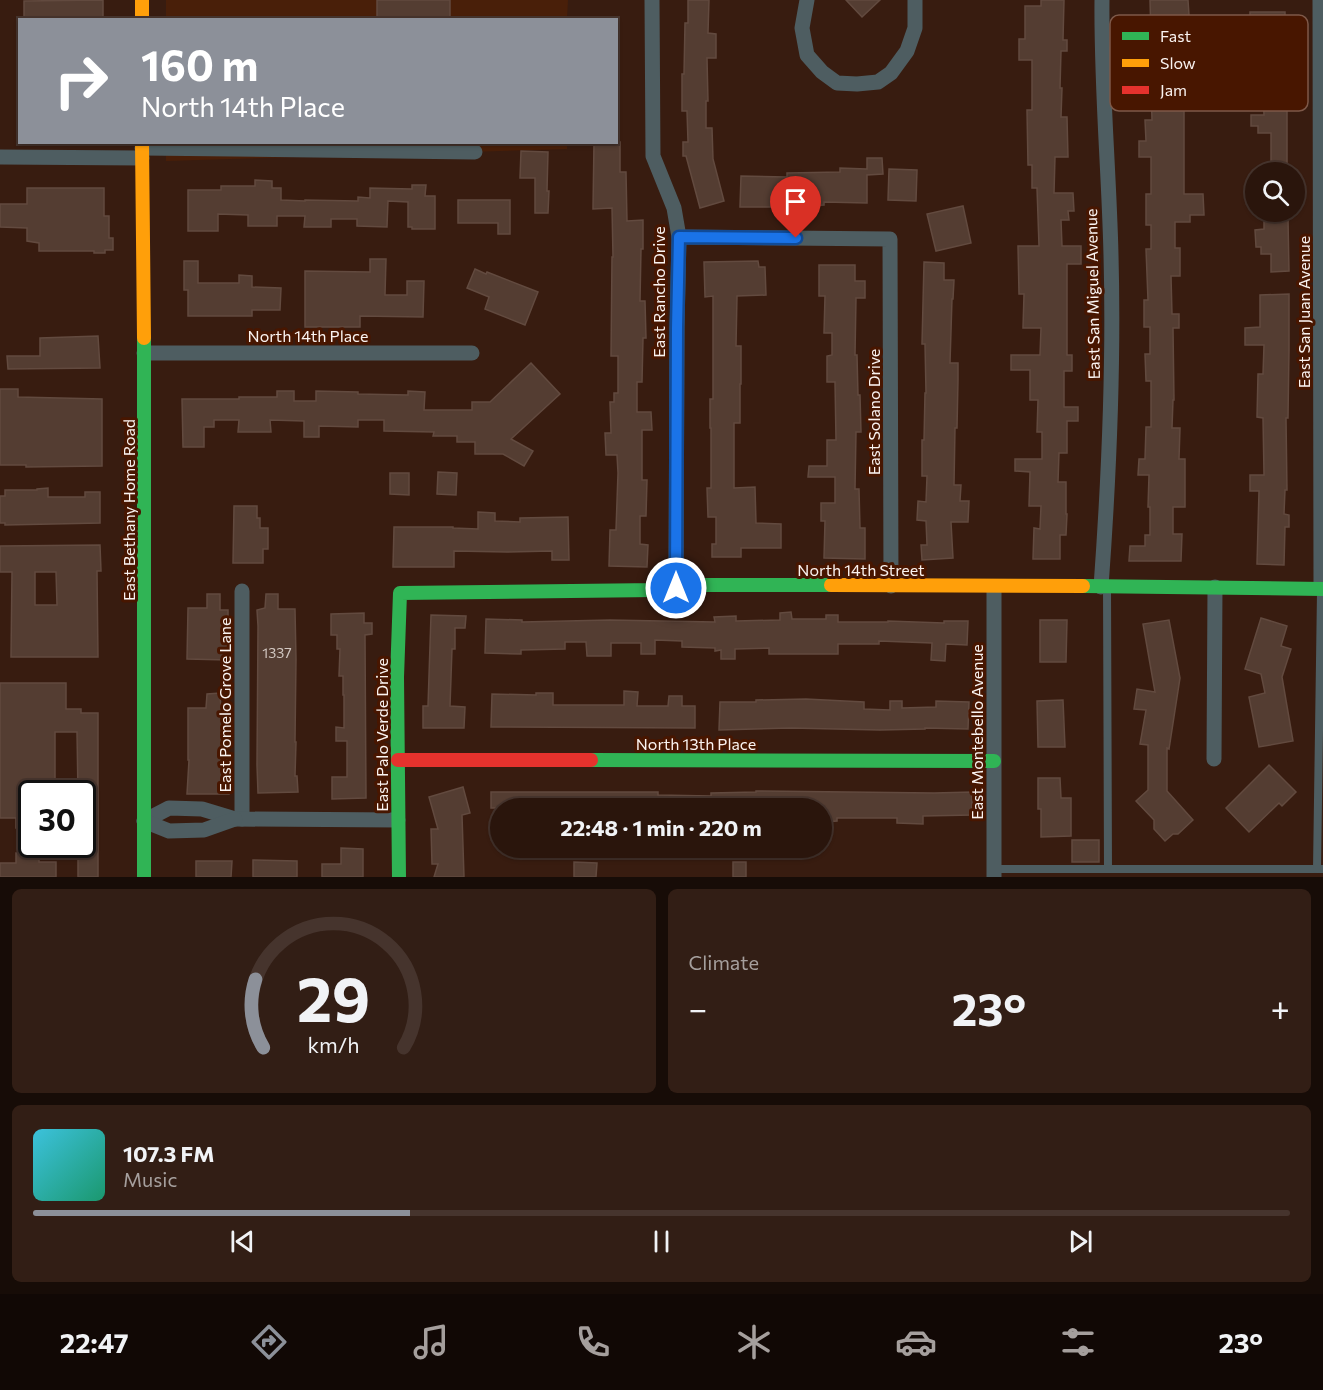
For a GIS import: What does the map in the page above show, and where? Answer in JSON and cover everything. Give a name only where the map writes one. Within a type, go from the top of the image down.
[{"type":"street","points":[[142,0],[142,18]]},
{"type":"street","name":"East Rancho Drive","points":[[652,0],[653,156],[674,208],[679,237],[676,588]]},
{"type":"street","points":[[807,0],[802,28],[807,55],[822,72],[837,83],[857,84],[878,82],[891,73],[907,51],[915,28],[915,0]]},
{"type":"street","name":"East San Miguel Avenue","points":[[1102,0],[1112,327],[1104,587]]},
{"type":"street","name":"East San Juan Avenue","points":[[1320,0],[1322,589]]},
{"type":"street","points":[[0,157],[142,150],[475,152]]},
{"type":"street","name":"East Bethany Home Road","points":[[142,150],[144,877]]},
{"type":"street","name":"East Solano Drive","points":[[679,237],[890,239],[891,586]]},
{"type":"street","name":"North 14th Place","points":[[144,353],[472,353]]},
{"type":"street","name":"North 14th Street","points":[[399,593],[656,590],[705,585],[1322,589]]},
{"type":"street","name":"East Montebello Avenue","points":[[994,587],[994,873]]},
{"type":"street","points":[[1214,759],[1215,587]]},
{"type":"street","name":"East Pomelo Grove Lane","points":[[239,819],[242,591]]},
{"type":"street","name":"East Palo Verde Drive","points":[[399,593],[397,677],[399,877]]},
{"type":"street","name":"North 13th Place","points":[[398,760],[994,761]]},
{"type":"street","points":[[144,821],[169,808],[202,809],[239,819],[398,820]]},
{"type":"street","points":[[144,821],[169,831],[204,830],[239,819]]},
{"type":"lane","points":[[1104,587],[1108,869]]},
{"type":"lane","points":[[994,873],[1108,869],[1320,869],[1322,589]]},
{"type":"shaded area","points":[[166,0],[568,0],[567,18],[166,18]]},
{"type":"shaded area","points":[[166,144],[567,144],[567,149],[166,161]]},
{"type":"building","points":[[103,0],[103,18],[24,18],[24,1]]},
{"type":"building","points":[[377,0],[450,0],[450,18],[377,18]]},
{"type":"building","points":[[688,0],[709,0],[708,33],[716,34],[716,58],[707,58],[706,128],[712,128],[713,159],[724,201],[700,208],[686,156],[683,156],[683,142],[688,142],[687,111],[682,111],[682,74],[684,74]]},
{"type":"building","points":[[846,0],[880,0],[862,17]]},
{"type":"building","points":[[1041,0],[1064,0],[1063,40],[1067,40],[1067,51],[1061,51],[1060,88],[1062,88],[1061,117],[1067,117],[1068,157],[1055,157],[1054,193],[1073,193],[1074,211],[1068,211],[1069,220],[1061,220],[1062,246],[1081,246],[1081,264],[1067,264],[1067,355],[1072,355],[1072,371],[1064,371],[1064,407],[1078,407],[1078,421],[1067,421],[1067,453],[1059,453],[1058,482],[1066,482],[1067,514],[1066,535],[1060,535],[1060,559],[1033,559],[1034,528],[1040,529],[1041,506],[1029,506],[1030,472],[1015,471],[1015,459],[1042,459],[1042,432],[1037,432],[1038,400],[1030,400],[1030,370],[1011,370],[1011,355],[1040,355],[1041,328],[1023,328],[1024,294],[1019,294],[1018,246],[1039,246],[1037,188],[1032,188],[1032,165],[1028,165],[1027,110],[1032,110],[1032,60],[1019,60],[1019,39],[1025,39],[1025,6],[1041,6]]},
{"type":"building","points":[[1150,0],[1188,0],[1189,15],[1150,15]]},
{"type":"building","points":[[1250,12],[1285,12],[1285,15],[1250,15]]},
{"type":"building","points":[[1152,111],[1184,111],[1184,194],[1203,194],[1204,215],[1190,215],[1190,222],[1175,222],[1175,248],[1180,248],[1180,276],[1171,276],[1172,314],[1179,314],[1179,328],[1173,328],[1172,428],[1180,428],[1179,459],[1185,459],[1185,507],[1173,507],[1173,534],[1182,534],[1181,561],[1129,561],[1130,546],[1145,546],[1145,535],[1150,535],[1149,475],[1138,475],[1139,459],[1145,459],[1146,427],[1151,427],[1151,381],[1146,381],[1145,354],[1150,354],[1150,327],[1144,327],[1144,300],[1148,300],[1146,249],[1151,249],[1151,225],[1146,225],[1146,194],[1151,194],[1151,157],[1139,157],[1139,141],[1146,141],[1145,120],[1152,120]]},
{"type":"building","points":[[1264,111],[1287,111],[1287,162],[1271,162],[1271,133],[1258,133],[1258,126],[1251,126],[1251,115],[1264,115]]},
{"type":"building","points":[[620,142],[620,172],[626,172],[627,221],[643,220],[640,301],[645,301],[646,338],[643,338],[642,382],[637,382],[637,412],[651,412],[652,430],[642,430],[642,480],[647,480],[646,516],[640,516],[640,544],[648,545],[647,567],[609,566],[610,530],[616,530],[618,473],[617,455],[606,455],[605,433],[611,433],[610,402],[614,402],[614,393],[618,393],[618,356],[611,356],[612,208],[593,209],[594,144],[618,144]]},
{"type":"building","points":[[521,151],[548,152],[548,213],[535,213],[535,178],[520,178]]},
{"type":"building","points":[[867,158],[882,158],[883,174],[867,175],[867,203],[824,202],[824,205],[740,207],[741,176],[787,177],[787,173],[840,172],[840,168],[867,169]]},
{"type":"building","points":[[889,169],[917,170],[916,201],[888,200]]},
{"type":"building","points":[[255,180],[272,181],[272,188],[281,188],[281,200],[305,201],[358,201],[358,197],[370,198],[370,188],[412,189],[412,185],[426,185],[425,196],[435,196],[435,229],[408,227],[408,202],[388,201],[387,227],[357,226],[357,219],[331,219],[331,227],[304,227],[305,216],[277,216],[277,226],[248,226],[248,215],[218,214],[218,231],[188,231],[188,190],[221,190],[221,186],[255,186]]},
{"type":"building","points":[[27,188],[104,188],[104,216],[109,216],[109,238],[113,238],[113,250],[105,250],[105,253],[39,251],[39,243],[27,241],[27,228],[0,227],[0,204],[27,204]]},
{"type":"building","points":[[458,200],[510,200],[510,234],[498,234],[498,223],[458,223]]},
{"type":"building","points":[[963,206],[971,243],[936,251],[927,214]]},
{"type":"building","points":[[1264,222],[1288,222],[1289,271],[1271,272],[1271,254],[1261,254],[1261,247],[1256,247],[1255,230],[1264,229]]},
{"type":"building","points":[[370,259],[386,259],[385,295],[407,295],[407,281],[424,281],[423,317],[360,316],[360,327],[305,327],[305,271],[370,272]]},
{"type":"building","points":[[184,261],[198,261],[198,283],[239,283],[239,275],[252,276],[252,287],[281,288],[280,310],[252,310],[252,316],[188,316],[188,290],[184,290]]},
{"type":"building","points":[[758,261],[759,267],[765,267],[766,295],[737,296],[736,346],[741,346],[741,384],[740,423],[734,423],[734,488],[755,487],[756,523],[781,524],[781,548],[741,548],[741,557],[712,557],[712,544],[716,544],[716,517],[708,517],[707,488],[711,488],[710,399],[713,399],[713,296],[705,297],[704,262]]},
{"type":"building","points":[[924,262],[944,263],[944,280],[954,280],[950,363],[958,363],[958,380],[954,485],[961,485],[960,501],[969,501],[968,522],[951,522],[953,558],[922,560],[921,545],[927,545],[926,521],[917,520],[918,501],[926,502],[927,476],[922,476],[926,393],[925,344],[922,344]]},
{"type":"building","points":[[819,265],[855,265],[855,281],[865,281],[865,298],[856,298],[855,355],[857,355],[861,432],[856,432],[855,489],[859,489],[860,528],[865,528],[865,559],[824,558],[825,521],[821,521],[821,503],[835,503],[835,477],[808,477],[809,466],[827,466],[827,440],[836,440],[835,382],[827,382],[827,356],[832,355],[832,333],[824,333],[825,296],[819,296]]},
{"type":"building","points":[[475,269],[538,292],[525,325],[485,309],[489,297],[467,288]]},
{"type":"building","points":[[1289,294],[1287,490],[1285,490],[1284,514],[1289,515],[1289,527],[1285,527],[1284,565],[1257,564],[1259,491],[1250,491],[1250,475],[1264,475],[1263,418],[1257,417],[1258,374],[1263,374],[1264,345],[1245,345],[1245,328],[1260,327],[1260,295]]},
{"type":"building","points":[[98,336],[100,368],[8,369],[7,356],[40,356],[40,338]]},
{"type":"building","points":[[531,363],[560,394],[511,439],[533,451],[524,466],[503,454],[475,454],[475,442],[457,442],[457,436],[433,436],[434,432],[384,431],[384,420],[358,420],[358,427],[319,426],[319,437],[304,437],[304,421],[270,420],[271,432],[238,432],[239,420],[214,420],[214,427],[204,427],[204,447],[183,447],[182,399],[277,397],[277,391],[294,391],[294,401],[316,401],[316,391],[408,395],[408,391],[425,392],[424,410],[472,410],[472,402],[490,402]]},
{"type":"building","points":[[0,389],[18,389],[18,397],[102,399],[102,466],[0,465]]},
{"type":"building","points":[[438,472],[457,473],[456,495],[437,494]]},
{"type":"building","points":[[390,473],[409,473],[409,495],[390,494]]},
{"type":"building","points":[[48,488],[48,497],[85,497],[85,492],[100,492],[100,523],[5,525],[5,523],[0,523],[0,496],[5,496],[5,490]]},
{"type":"building","points":[[234,506],[257,506],[260,528],[268,528],[268,549],[263,549],[263,563],[233,563]]},
{"type":"building","points":[[478,512],[495,513],[495,521],[520,522],[520,518],[568,517],[569,560],[552,560],[552,551],[454,551],[454,567],[393,567],[394,527],[478,529]]},
{"type":"building","points":[[100,545],[101,571],[97,571],[98,657],[11,657],[12,572],[0,572],[0,546]],"holes":[[[35,572],[56,572],[57,605],[35,605]]]},
{"type":"building","points":[[207,594],[220,594],[220,610],[228,610],[228,660],[187,659],[188,608],[207,608]]},
{"type":"building","points":[[266,594],[278,594],[278,609],[295,609],[295,776],[297,776],[298,792],[258,793],[257,610],[265,608]]},
{"type":"building","points":[[791,612],[792,619],[826,619],[826,615],[838,615],[838,622],[944,623],[944,621],[968,621],[967,645],[946,644],[945,661],[931,660],[932,643],[879,641],[879,644],[838,644],[838,654],[769,654],[769,648],[735,649],[735,659],[721,659],[721,650],[715,651],[715,648],[682,647],[682,641],[655,640],[655,654],[641,654],[641,643],[611,643],[611,656],[587,656],[586,642],[565,642],[565,649],[521,650],[521,654],[485,653],[486,619],[522,620],[522,622],[610,620],[715,622],[714,617],[736,616],[736,621],[780,620],[780,613]]},
{"type":"building","points":[[364,613],[364,623],[372,623],[372,634],[365,635],[366,798],[332,799],[332,777],[347,777],[347,741],[336,741],[336,727],[344,728],[344,695],[343,676],[339,676],[340,649],[337,649],[337,635],[331,635],[331,614]]},
{"type":"building","points":[[431,615],[466,616],[465,628],[455,628],[450,706],[465,707],[464,728],[423,728],[423,706],[428,706]]},
{"type":"building","points":[[1261,618],[1287,626],[1281,646],[1291,649],[1282,677],[1293,741],[1259,747],[1249,697],[1265,693],[1261,674],[1245,669]]},
{"type":"building","points":[[1040,620],[1067,620],[1066,662],[1040,662]]},
{"type":"building","points":[[1169,620],[1180,678],[1169,749],[1167,748],[1167,791],[1193,820],[1178,834],[1173,834],[1165,841],[1154,829],[1154,820],[1136,801],[1148,790],[1148,745],[1140,744],[1146,710],[1134,709],[1137,689],[1155,692],[1143,624]]},
{"type":"building","points":[[0,683],[66,683],[66,709],[81,709],[81,713],[98,713],[98,877],[78,877],[78,858],[96,858],[96,780],[78,780],[77,732],[55,732],[55,780],[18,780],[18,828],[16,828],[16,818],[0,818]]},
{"type":"building","points":[[624,691],[638,692],[637,706],[668,706],[669,696],[682,696],[682,706],[695,706],[695,728],[491,727],[492,694],[553,693],[553,705],[624,705]]},
{"type":"building","points":[[220,693],[221,709],[228,709],[229,794],[187,794],[188,708],[206,708],[207,694]]},
{"type":"building","points":[[806,699],[864,702],[864,709],[890,710],[890,701],[902,701],[902,708],[936,707],[936,701],[969,702],[968,729],[719,730],[720,702]]},
{"type":"building","points":[[1063,700],[1065,747],[1038,747],[1037,701]]},
{"type":"building","points":[[1269,765],[1296,792],[1282,806],[1279,803],[1249,832],[1226,808]]},
{"type":"building","points":[[1038,778],[1060,778],[1061,798],[1071,798],[1071,836],[1041,837]]},
{"type":"building","points":[[463,787],[470,813],[462,815],[464,877],[434,877],[438,864],[432,864],[431,829],[438,829],[429,797]]},
{"type":"building","points":[[491,792],[658,792],[658,795],[711,796],[711,793],[972,792],[972,815],[923,816],[923,824],[897,823],[897,818],[837,818],[837,821],[832,821],[832,798],[491,798]]},
{"type":"building","points":[[1072,840],[1099,840],[1099,862],[1072,862]]},
{"type":"building","points":[[341,848],[363,849],[363,877],[322,877],[322,864],[341,864]]},
{"type":"building","points":[[16,853],[18,853],[18,858],[39,858],[39,862],[56,862],[56,877],[0,877],[0,863],[16,863]]},
{"type":"building","points":[[253,860],[297,861],[297,877],[253,877]]},
{"type":"building","points":[[196,861],[232,861],[231,877],[196,877]]},
{"type":"building","points":[[574,862],[597,863],[596,877],[574,877]]},
{"type":"building","points":[[733,862],[746,862],[746,877],[733,877]]},
{"type":"traffic: fast","points":[[144,338],[144,877]]},
{"type":"traffic: fast","points":[[399,877],[397,677],[400,593],[656,590],[705,585],[831,585]]},
{"type":"traffic: fast","points":[[1083,586],[1323,589]]},
{"type":"traffic: fast","points":[[591,760],[994,761]]},
{"type":"traffic: slow","points":[[142,0],[142,18]]},
{"type":"traffic: slow","points":[[142,144],[144,338]]},
{"type":"traffic: slow","points":[[831,585],[1083,586]]},
{"type":"traffic: jam","points":[[398,760],[591,760]]},
{"type":"route","points":[[676,588],[679,237],[796,238]]}]
